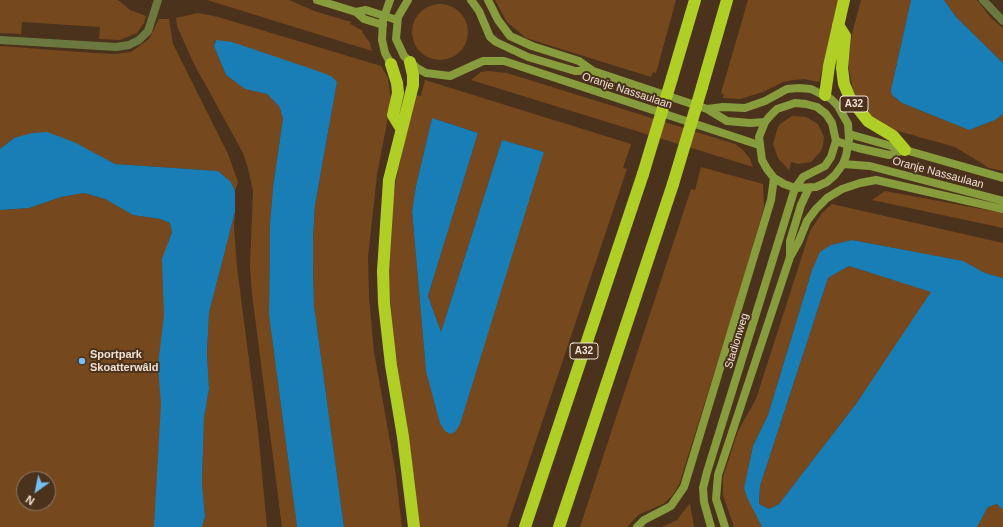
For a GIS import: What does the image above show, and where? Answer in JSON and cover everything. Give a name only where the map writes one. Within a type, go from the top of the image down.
[{"type":"highway","name":"A32","points":[[525,527],[643,174],[695,0]]},
{"type":"highway","name":"A32","points":[[559,527],[673,184],[702,88],[726,0]]},
{"type":"highway","name":"A32","points":[[825,95],[829,66],[844,0]]},
{"type":"highway","name":"A32","points":[[838,25],[845,36],[842,68],[844,84],[850,98],[868,121],[892,136],[905,150]]},
{"type":"highway","points":[[410,62],[413,75],[413,84],[389,180],[385,210],[384,292],[390,365],[402,429],[414,527]]},
{"type":"highway","points":[[391,64],[397,83],[398,93],[393,115],[401,128]]},
{"type":"main road","points":[[317,0],[356,12],[364,19],[383,25]]},
{"type":"main road","points":[[390,0],[384,15],[383,47],[391,64]]},
{"type":"main road","points":[[408,0],[397,20],[396,39],[400,49],[410,62]]},
{"type":"main road","name":"Oranje Nassaulaan","points":[[471,0],[479,11],[490,37],[496,42],[528,57],[575,71],[593,71]]},
{"type":"main road","name":"Oranje Nassaulaan","points":[[488,0],[504,29],[519,41],[579,61],[593,71],[707,109],[727,121],[750,123],[765,122]]},
{"type":"main road","points":[[356,12],[366,10],[397,20]]},
{"type":"main road","name":"Oranje Nassaulaan","points":[[410,62],[426,73],[450,76],[488,60],[504,61],[759,144]]},
{"type":"main road","name":"Oranje Nassaulaan","points":[[707,109],[723,107],[745,108],[765,101],[787,89],[811,89],[825,95]]},
{"type":"main road","points":[[795,188],[802,177],[825,166],[831,157],[836,141],[832,123],[826,114],[817,107],[806,104],[795,103],[786,105],[777,110],[765,122],[759,138],[762,160],[774,178],[795,188],[810,188],[827,182],[835,175],[843,164],[849,134],[844,114],[838,106],[825,95]]},
{"type":"main road","name":"Oranje Nassaulaan","points":[[849,134],[1003,178]]},
{"type":"main road","name":"Oranje Nassaulaan","points":[[836,141],[889,155],[905,150]]},
{"type":"main road","name":"Oranje Nassaulaan","points":[[843,164],[870,166],[1003,201]]},
{"type":"main road","name":"Stadionweg","points":[[637,527],[644,520],[671,506],[684,487],[771,200],[774,178]]},
{"type":"main road","points":[[725,527],[716,499],[718,475],[790,257],[799,241],[807,221],[816,209],[827,198],[842,189],[876,180],[1003,209]]},
{"type":"main road","name":"Stadionweg","points":[[711,527],[704,502],[703,488],[795,188]]},
{"type":"main road","points":[[790,257],[790,241],[801,205],[810,188]]},
{"type":"street","points":[[0,40],[123,47],[134,43],[148,31],[158,0]]},
{"type":"street","points":[[983,0],[1003,21]]},
{"type":"shaded area","points":[[0,0],[118,0],[130,10],[146,16],[144,23],[137,33],[120,40],[99,39],[100,27],[22,22],[21,34],[0,33]]},
{"type":"shaded area","points":[[207,0],[289,0],[314,11],[351,22],[350,24],[363,31],[362,32],[370,43],[372,51]]},
{"type":"shaded area","points":[[495,0],[676,0],[656,73],[653,72],[651,77],[526,38],[507,22]]},
{"type":"shaded area","points":[[748,0],[839,0],[819,82],[804,79],[794,80],[783,82],[763,92],[740,99],[723,98],[724,95],[721,93]]},
{"type":"shaded area","points":[[861,0],[911,0],[891,90],[895,98],[902,103],[969,130],[995,120],[1003,114],[1003,171],[989,168],[955,147],[891,129],[866,112],[853,90],[848,64],[852,34]]},
{"type":"shaded area","points":[[944,0],[977,0],[992,19],[1003,28],[1003,63],[956,17]]},
{"type":"shaded area","points":[[434,4],[446,4],[456,8],[464,16],[468,26],[468,38],[464,48],[456,56],[446,60],[434,60],[424,56],[416,48],[412,38],[412,26],[416,16],[424,8]]},
{"type":"shaded area","points":[[198,13],[218,17],[381,66],[388,78],[391,101],[377,175],[368,257],[369,297],[374,352],[395,469],[402,527],[344,527],[314,305],[313,270],[315,205],[337,82],[215,41],[214,46],[226,75],[245,89],[267,94],[279,106],[283,118],[273,187],[270,224],[269,315],[297,527],[282,527],[252,294],[250,266],[253,191],[243,153],[193,62],[177,26],[176,18]]},
{"type":"shaded area","points":[[159,19],[169,19],[173,44],[228,154],[238,182],[235,191],[231,182],[218,171],[115,164],[66,139],[14,138],[0,149],[0,46],[115,54],[131,52],[149,39]]},
{"type":"shaded area","points":[[489,71],[507,73],[735,144],[743,150],[750,159],[753,167],[471,80],[481,72]]},
{"type":"shaded area","points":[[425,80],[631,144],[623,168],[627,169],[507,527],[419,527],[393,332],[388,272],[391,213],[396,180],[406,132],[416,95],[421,96]],"holes":[[[432,118],[478,133],[428,296],[441,332],[502,140],[544,152],[426,371],[412,211],[416,186]]]},
{"type":"shaded area","points":[[792,116],[806,117],[818,124],[824,137],[821,151],[811,162],[798,164],[791,162],[789,170],[778,158],[773,144],[780,124]]},
{"type":"shaded area","points":[[701,167],[763,184],[764,207],[740,290],[679,485],[672,496],[663,504],[638,515],[627,527],[580,527],[691,189],[695,190]]},
{"type":"shaded area","points":[[885,191],[1003,213],[1003,228],[872,200]]},
{"type":"shaded area","name":"Sportpark Skoatterwâld","points":[[84,193],[105,199],[133,215],[160,219],[170,223],[172,232],[168,242],[157,527],[0,527],[0,210],[29,208],[61,197]]},
{"type":"shaded area","points":[[832,204],[1003,243],[1003,278],[985,273],[962,261],[852,240],[831,245],[812,270],[768,415],[753,446],[744,488],[762,527],[734,527],[723,495],[723,477],[738,431],[756,399],[810,231],[822,213]]},
{"type":"shaded area","points":[[235,212],[234,226],[237,267],[258,431],[267,527],[202,527],[205,516],[202,483],[204,418],[209,389],[207,353],[209,313]]},
{"type":"shaded area","points":[[849,266],[932,292],[856,404],[779,504],[769,509],[759,504],[760,486],[828,278]]},
{"type":"shaded area","points":[[690,503],[694,527],[662,527],[677,520]]},
{"type":"shaded area","points":[[997,504],[1003,510],[1003,527],[977,527],[988,507]]},
{"type":"water","points":[[911,0],[944,0],[956,17],[1003,63],[1003,114],[995,120],[969,130],[902,103],[892,95],[891,90]]},
{"type":"water","points":[[216,40],[232,42],[312,69],[331,76],[337,82],[315,205],[313,270],[314,305],[344,527],[297,527],[269,315],[270,224],[273,187],[283,118],[279,106],[267,94],[245,89],[226,75],[214,46]]},
{"type":"water","points":[[432,118],[478,133],[428,296],[441,332],[502,140],[544,152],[460,424],[455,432],[450,434],[445,431],[440,423],[426,371],[412,211],[416,186]]},
{"type":"water","points":[[47,132],[74,142],[115,164],[218,171],[231,182],[235,191],[235,212],[209,313],[207,353],[209,389],[204,418],[202,483],[205,516],[202,527],[154,527],[161,404],[158,365],[164,316],[162,259],[172,232],[170,223],[160,219],[133,215],[105,199],[84,193],[61,197],[29,208],[0,210],[0,149],[14,138],[32,133]]},
{"type":"water","points":[[852,240],[963,261],[985,273],[1003,278],[1003,510],[997,504],[988,507],[977,527],[762,527],[744,488],[753,446],[768,415],[812,270],[820,252],[831,245]],"holes":[[[849,266],[931,292],[856,404],[779,504],[769,509],[759,504],[760,486],[828,278]]]},
{"type":"place","name":"Sportpark Skoatterwâld","points":[[82,361]]}]
